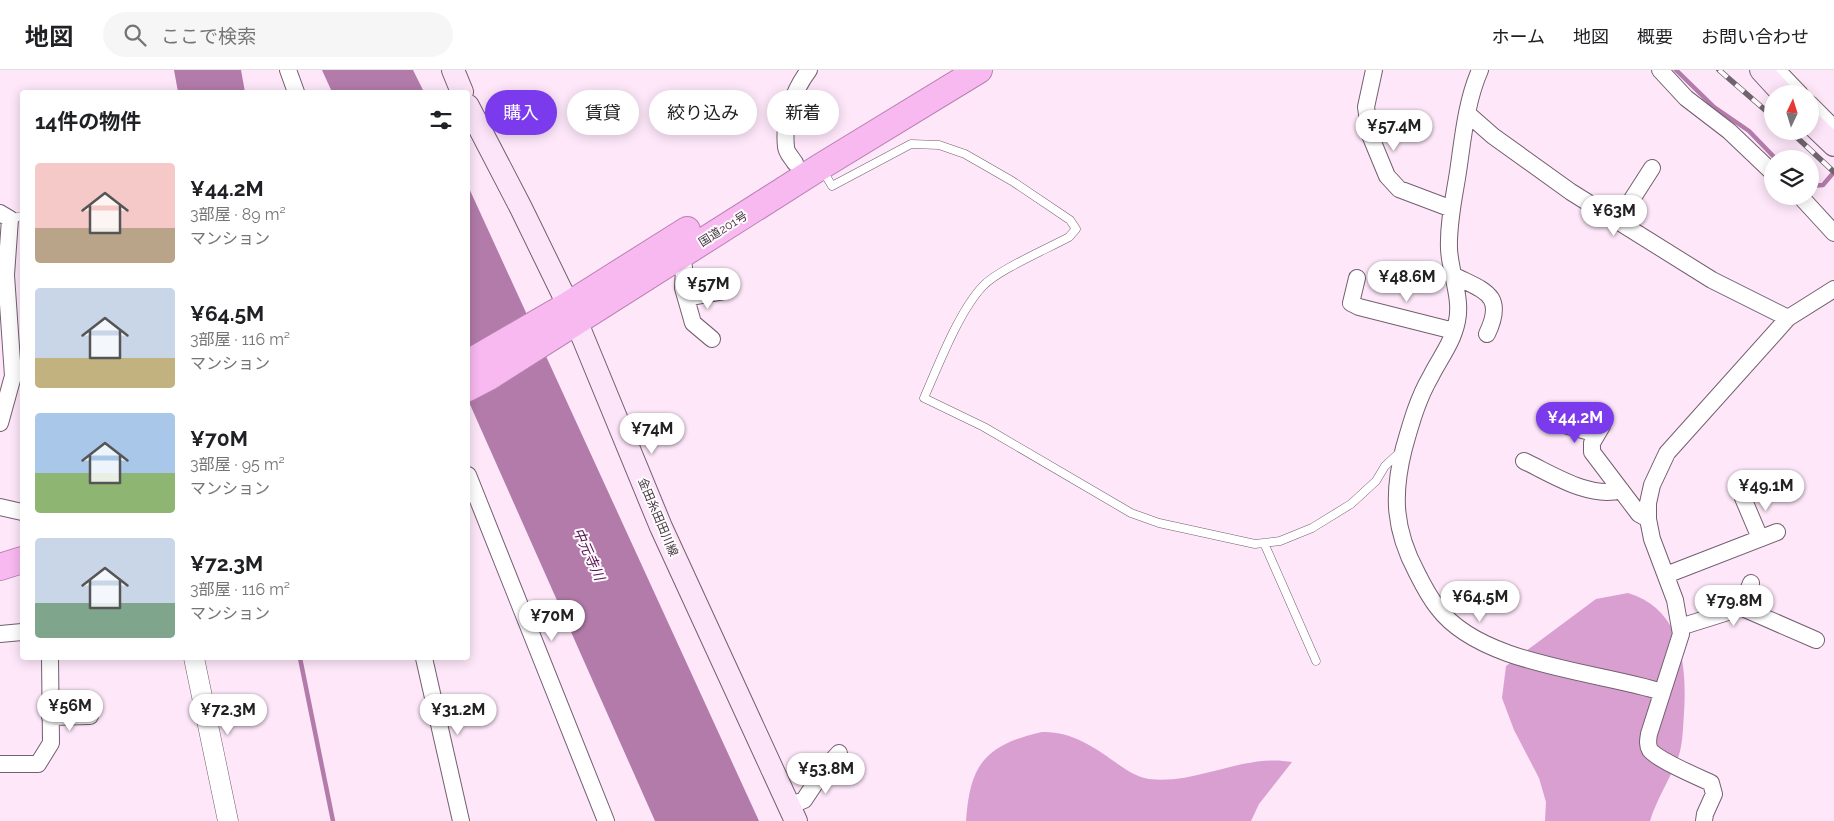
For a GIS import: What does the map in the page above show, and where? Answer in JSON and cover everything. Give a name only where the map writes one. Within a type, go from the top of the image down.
[{"type":"highway","name":"国道201号","points":[[572,314],[795,163],[951,70]]},
{"type":"highway","name":"国道201号","points":[[470,362],[546,329],[678,257],[820,167],[979,70]]},
{"type":"highway","name":"国道201号","points":[[470,387],[489,378],[546,329]]},
{"type":"highway","points":[[0,567],[20,561]]},
{"type":"highway","points":[[0,582],[20,576]]},
{"type":"main road","points":[[453,70],[461,90]]},
{"type":"main road","points":[[1761,70],[1775,85]]},
{"type":"main road","name":"金田糸田田川線","points":[[470,110],[521,208],[572,314],[661,527],[793,813]]},
{"type":"main road","points":[[1819,131],[1834,145]]},
{"type":"street","points":[[288,70],[295,90]]},
{"type":"street","points":[[795,163],[786,148],[787,122],[793,96],[809,70]]},
{"type":"street","points":[[1374,70],[1366,107],[1370,135],[1387,176],[1400,188],[1452,209]]},
{"type":"street","points":[[1480,70],[1472,89],[1463,131],[1452,209],[1449,251],[1457,306],[1457,321],[1445,354],[1417,404],[1404,450],[1396,499],[1400,536],[1425,588],[1438,609],[1453,623],[1476,639],[1505,654],[1662,692]]},
{"type":"street","points":[[1660,70],[1686,98],[1729,131],[1764,164]]},
{"type":"street","points":[[1777,70],[1791,85]]},
{"type":"street","points":[[1819,113],[1834,128]]},
{"type":"street","points":[[1468,114],[1493,136],[1564,187],[1712,280],[1788,318]]},
{"type":"street","points":[[1618,221],[1652,168]]},
{"type":"street","points":[[1808,205],[1834,233]]},
{"type":"street","points":[[0,423],[13,376],[6,275],[11,216]]},
{"type":"street","points":[[678,257],[684,266],[683,288],[693,323],[712,339]]},
{"type":"street","points":[[1453,275],[1489,293],[1493,302],[1495,318],[1488,334]]},
{"type":"street","points":[[1357,278],[1351,303],[1359,308],[1454,330]]},
{"type":"street","points":[[1704,821],[1714,794],[1711,783],[1662,758],[1651,751],[1648,744],[1662,692],[1681,634],[1675,600],[1652,539],[1648,519],[1648,504],[1652,485],[1667,453],[1788,318],[1834,288]]},
{"type":"street","points":[[686,298],[725,290]]},
{"type":"street","points":[[1561,424],[1599,430],[1592,443],[1592,452],[1639,514],[1648,519]]},
{"type":"street","points":[[1524,461],[1583,488],[1608,494],[1621,490]]},
{"type":"street","points":[[470,480],[606,821]]},
{"type":"street","points":[[1743,498],[1760,538]]},
{"type":"street","points":[[0,508],[20,512]]},
{"type":"street","points":[[1666,575],[1777,532]]},
{"type":"street","points":[[1680,628],[1731,611],[1743,603],[1751,583]]},
{"type":"street","points":[[1738,606],[1816,640]]},
{"type":"street","points":[[0,634],[20,632]]},
{"type":"street","points":[[0,764],[38,764],[51,743],[50,660]]},
{"type":"street","points":[[194,660],[228,821]]},
{"type":"street","points":[[424,660],[462,821]]},
{"type":"street","points":[[50,717],[90,716]]},
{"type":"street","points":[[793,813],[826,767],[839,753]]},
{"type":"lane","points":[[820,167],[832,186],[911,144],[939,144],[965,154],[1012,181],[1070,220],[1076,230],[1069,237],[995,276],[983,286],[949,343],[924,398],[984,427],[1131,513],[1159,523],[1255,544],[1280,541],[1312,528],[1351,504],[1376,481],[1385,466],[1404,450]]},
{"type":"lane","points":[[1264,543],[1316,661]]},
{"type":"shaded area","points":[[1628,593],[1646,601],[1660,612],[1670,625],[1677,641],[1682,658],[1685,695],[1683,734],[1679,755],[1650,821],[1545,821],[1546,802],[1539,778],[1514,730],[1502,698],[1506,666],[1596,599]]},
{"type":"shaded area","points":[[1042,732],[1052,732],[1072,737],[1098,750],[1131,772],[1149,779],[1185,778],[1256,762],[1274,760],[1292,762],[1259,804],[1251,821],[966,821],[972,785],[977,771],[984,760],[1007,743]]},
{"type":"water","points":[[174,70],[241,70],[245,90],[178,90]]},
{"type":"water","points":[[322,70],[413,70],[423,90],[331,90]]},
{"type":"water","name":"中元寺川","points":[[470,190],[759,821],[655,821],[470,405]]},
{"type":"waterway","points":[[1676,70],[1714,107],[1749,131],[1767,150]]},
{"type":"waterway","points":[[1819,185],[1823,185],[1834,172]]},
{"type":"waterway","points":[[300,660],[333,821]]},
{"type":"railway","points":[[1719,70],[1764,109]]},
{"type":"railway","points":[[1800,140],[1834,172]]}]
